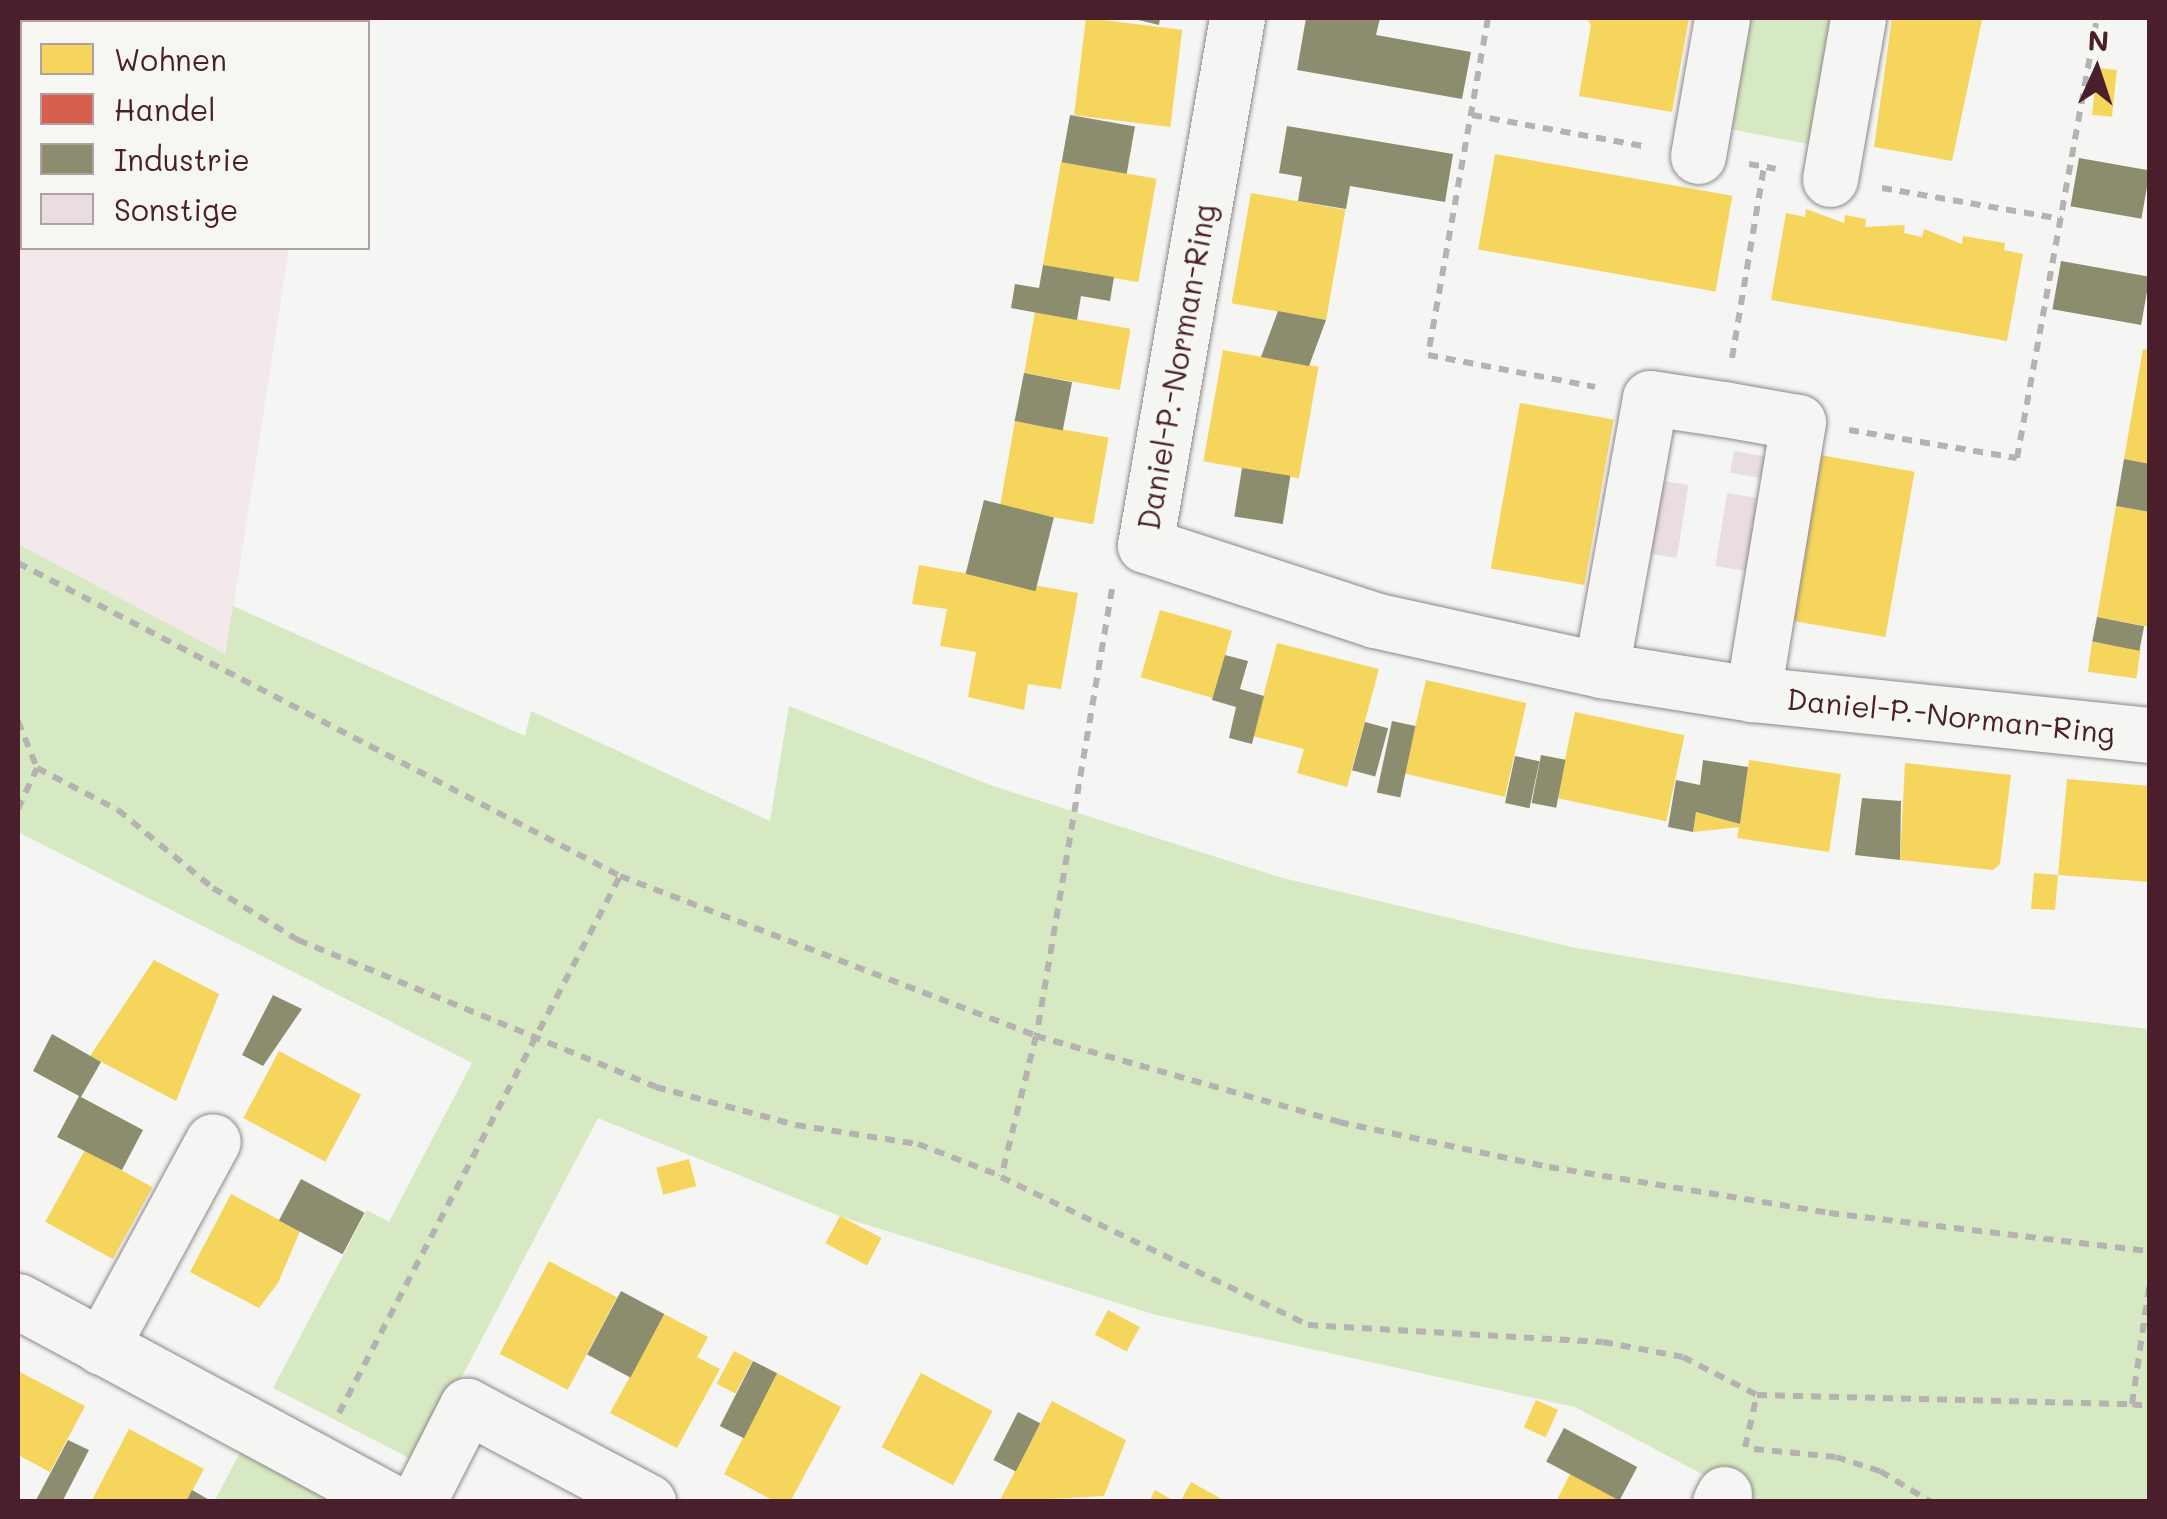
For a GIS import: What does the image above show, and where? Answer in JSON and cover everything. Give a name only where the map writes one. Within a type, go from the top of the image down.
[{"type":"street","name":"Daniel-P.-Norman-Ring","points":[[1238,18],[1144,544],[1374,620],[1601,670],[1754,694],[2150,735]]},
{"type":"street","points":[[1698,156],[1722,18]]},
{"type":"street","points":[[1830,178],[1858,18]]},
{"type":"street","points":[[1601,670],[1650,398],[1798,422]]},
{"type":"street","name":"Daniel-P.-Norman-Ring","points":[[1754,694],[1798,422]]},
{"type":"street","points":[[101,1346],[213,1141]]},
{"type":"street","points":[[18,1301],[392,1502]]},
{"type":"street","points":[[418,1502],[466,1406],[648,1502]]},
{"type":"path","points":[[1488,18],[1428,355],[1650,398]]},
{"type":"path","points":[[1798,422],[2017,458],[2097,18]]},
{"type":"path","points":[[1472,115],[2061,219]]},
{"type":"path","points":[[1724,409],[1764,167]]},
{"type":"path","points":[[1001,1177],[1036,1036],[1114,577],[1144,544]]},
{"type":"path","points":[[18,563],[620,876],[1036,1036],[1338,1122],[1549,1167],[1829,1213],[2150,1251]]},
{"type":"path","points":[[18,722],[37,768],[118,810],[213,888],[298,940],[538,1034],[656,1087],[796,1125],[918,1144],[1001,1177],[1308,1325],[1604,1342],[1683,1357],[1757,1395],[2150,1407]]},
{"type":"path","points":[[18,808],[37,768]]},
{"type":"path","points":[[312,1460],[620,876]]},
{"type":"path","points":[[2132,1404],[2150,1281]]},
{"type":"path","points":[[1730,1481],[1836,1457],[1880,1471],[1931,1502]]},
{"type":"shaded area","points":[[18,18],[324,18],[20,20],[20,250],[289,250],[226,655],[18,544]]},
{"type":"green space","points":[[1729,18],[1851,18],[1813,145],[1725,128]]},
{"type":"green space","points":[[18,544],[225,654],[233,606],[525,736],[531,711],[770,821],[789,706],[993,786],[1279,877],[1571,947],[1878,998],[2149,1029],[2149,1501],[1753,1501],[1575,1407],[1156,1315],[842,1217],[598,1118],[417,1462],[273,1388],[367,1210],[389,1222],[472,1063],[18,832]]},
{"type":"green space","points":[[244,1445],[352,1502],[214,1502]]},
{"type":"building: Wohnen","points":[[1086,18],[1182,30],[1170,127],[1074,115]]},
{"type":"building: Wohnen","points":[[1586,18],[1689,18],[1672,112],[1579,96],[1591,25]]},
{"type":"building: Wohnen","points":[[1892,18],[1982,20],[1952,161],[1874,147]]},
{"type":"building: Wohnen","points":[[2097,68],[2117,70],[2112,117],[2092,115]]},
{"type":"building: Wohnen","points":[[1495,154],[1732,196],[1715,291],[1478,250]]},
{"type":"building: Wohnen","points":[[1061,162],[1157,179],[1138,282],[1043,265]]},
{"type":"building: Wohnen","points":[[1251,193],[1346,210],[1326,320],[1232,303]]},
{"type":"building: Wohnen","points":[[1806,209],[1844,223],[1845,215],[1866,219],[1865,227],[1905,225],[1904,233],[1922,237],[1924,229],[1962,244],[1963,236],[2005,243],[2004,250],[2023,254],[2007,341],[1771,300],[1786,213],[1805,217]]},
{"type":"building: Wohnen","points":[[1035,312],[1131,329],[1120,390],[1024,373]]},
{"type":"building: Wohnen","points":[[2143,349],[2150,350],[2150,464],[2124,459]]},
{"type":"building: Wohnen","points":[[1223,350],[1319,367],[1299,478],[1203,461]]},
{"type":"building: Wohnen","points":[[1520,403],[1614,419],[1584,585],[1491,568]]},
{"type":"building: Wohnen","points":[[1015,421],[1109,437],[1093,524],[1000,508]]},
{"type":"building: Wohnen","points":[[1820,455],[1915,472],[1885,637],[1791,620]]},
{"type":"building: Wohnen","points":[[2116,506],[2150,512],[2150,627],[2097,617]]},
{"type":"building: Wohnen","points":[[919,565],[1078,593],[1061,689],[1028,684],[1024,710],[968,697],[976,652],[940,646],[947,609],[912,604]]},
{"type":"building: Wohnen","points":[[1160,610],[1232,631],[1213,698],[1141,677]]},
{"type":"building: Wohnen","points":[[2092,642],[2141,649],[2136,679],[2088,672]]},
{"type":"building: Wohnen","points":[[1277,643],[1379,669],[1347,787],[1297,773],[1304,749],[1253,736]]},
{"type":"building: Wohnen","points":[[1426,680],[1526,703],[1505,797],[1404,774]]},
{"type":"building: Wohnen","points":[[1575,712],[1685,735],[1666,821],[1557,798]]},
{"type":"building: Wohnen","points":[[1749,760],[1841,774],[1829,852],[1737,838],[1739,827],[1693,832],[1696,812],[1740,824]]},
{"type":"building: Wohnen","points":[[1905,763],[2011,775],[2000,864],[1993,870],[1900,860]]},
{"type":"building: Wohnen","points":[[2067,779],[2150,786],[2150,882],[2058,875]]},
{"type":"building: Wohnen","points":[[2034,873],[2058,875],[2055,910],[2031,909]]},
{"type":"building: Wohnen","points":[[154,960],[219,994],[176,1101],[90,1056]]},
{"type":"building: Wohnen","points":[[279,1051],[361,1095],[325,1162],[243,1118]]},
{"type":"building: Wohnen","points":[[85,1150],[152,1187],[113,1259],[45,1222]]},
{"type":"building: Wohnen","points":[[689,1159],[696,1186],[663,1195],[656,1168]]},
{"type":"building: Wohnen","points":[[231,1194],[300,1231],[278,1283],[259,1308],[190,1272]]},
{"type":"building: Wohnen","points":[[840,1216],[881,1238],[867,1265],[825,1243]]},
{"type":"building: Wohnen","points":[[549,1261],[617,1297],[568,1390],[500,1354]]},
{"type":"building: Wohnen","points":[[1108,1310],[1140,1327],[1127,1352],[1095,1335]]},
{"type":"building: Wohnen","points":[[664,1314],[708,1337],[697,1357],[720,1369],[677,1448],[610,1413]]},
{"type":"building: Wohnen","points":[[734,1351],[753,1361],[735,1394],[717,1384]]},
{"type":"building: Wohnen","points":[[18,1371],[85,1406],[50,1472],[18,1455]]},
{"type":"building: Wohnen","points":[[777,1373],[841,1407],[790,1502],[776,1502],[724,1474]]},
{"type":"building: Wohnen","points":[[921,1373],[993,1411],[953,1485],[882,1447]]},
{"type":"building: Wohnen","points":[[1536,1400],[1558,1410],[1546,1437],[1524,1427]]},
{"type":"building: Wohnen","points":[[1052,1401],[1126,1440],[1104,1496],[999,1502]]},
{"type":"building: Wohnen","points":[[129,1429],[204,1469],[186,1502],[91,1502]]},
{"type":"building: Wohnen","points":[[1571,1472],[1626,1502],[1556,1502]]},
{"type":"building: Wohnen","points":[[1191,1482],[1227,1502],[1180,1502]]},
{"type":"building: Wohnen","points":[[1155,1490],[1176,1502],[1149,1502]]},
{"type":"building: Handel","points":[[97,18],[268,18],[267,20]]},
{"type":"building: Industrie","points":[[1130,18],[1160,18],[1159,25]]},
{"type":"building: Industrie","points":[[1306,18],[1380,18],[1376,35],[1471,52],[1462,99],[1297,70]]},
{"type":"building: Industrie","points":[[1070,115],[1135,126],[1127,174],[1062,162]]},
{"type":"building: Industrie","points":[[1287,126],[1453,154],[1445,202],[1350,186],[1346,209],[1298,201],[1302,177],[1279,173]]},
{"type":"building: Industrie","points":[[2079,158],[2150,171],[2141,219],[2070,206]]},
{"type":"building: Industrie","points":[[2061,261],[2150,277],[2141,325],[2052,309]]},
{"type":"building: Industrie","points":[[1043,265],[1114,277],[1110,301],[1081,296],[1077,320],[1011,308],[1015,284],[1039,288]]},
{"type":"building: Industrie","points":[[1278,311],[1326,320],[1309,366],[1261,357]]},
{"type":"building: Industrie","points":[[1024,373],[1072,382],[1063,430],[1015,421]]},
{"type":"building: Industrie","points":[[2124,459],[2150,464],[2150,512],[2116,506]]},
{"type":"building: Industrie","points":[[1242,468],[1290,476],[1283,524],[1234,516]]},
{"type":"building: Industrie","points":[[984,500],[1054,517],[1035,591],[966,574]]},
{"type":"building: Industrie","points":[[2097,617],[2144,626],[2139,651],[2092,642]]},
{"type":"building: Industrie","points":[[1225,655],[1248,661],[1240,689],[1264,696],[1252,744],[1229,738],[1236,707],[1212,700]]},
{"type":"building: Industrie","points":[[1392,721],[1415,726],[1400,797],[1377,792]]},
{"type":"building: Industrie","points":[[1365,722],[1388,728],[1375,777],[1352,770]]},
{"type":"building: Industrie","points":[[1541,755],[1566,760],[1556,808],[1532,803]]},
{"type":"building: Industrie","points":[[1515,756],[1539,761],[1529,808],[1505,803]]},
{"type":"building: Industrie","points":[[1703,760],[1748,767],[1740,824],[1696,812],[1693,832],[1668,827],[1676,780],[1700,785]]},
{"type":"building: Industrie","points":[[1862,798],[1901,801],[1900,860],[1855,855]]},
{"type":"building: Industrie","points":[[273,995],[302,1009],[263,1066],[242,1055]]},
{"type":"building: Industrie","points":[[52,1034],[101,1062],[81,1097],[143,1130],[122,1170],[57,1137],[79,1096],[33,1071]]},
{"type":"building: Industrie","points":[[301,1179],[365,1213],[343,1254],[279,1220]]},
{"type":"building: Industrie","points":[[621,1291],[664,1314],[630,1378],[587,1355]]},
{"type":"building: Industrie","points":[[753,1361],[777,1373],[744,1438],[720,1426]]},
{"type":"building: Industrie","points":[[1018,1412],[1040,1423],[1016,1471],[993,1460]]},
{"type":"building: Industrie","points":[[1564,1428],[1637,1467],[1619,1501],[1546,1462]]},
{"type":"building: Industrie","points":[[68,1440],[89,1450],[62,1502],[35,1502]]},
{"type":"building: Industrie","points":[[192,1490],[213,1502],[186,1502]]},
{"type":"building: Sonstige","points":[[1734,451],[1778,459],[1774,480],[1730,473]]},
{"type":"building: Sonstige","points":[[1645,478],[1688,485],[1677,558],[1633,551]]},
{"type":"building: Sonstige","points":[[1727,493],[1770,500],[1759,573],[1715,566]]}]
